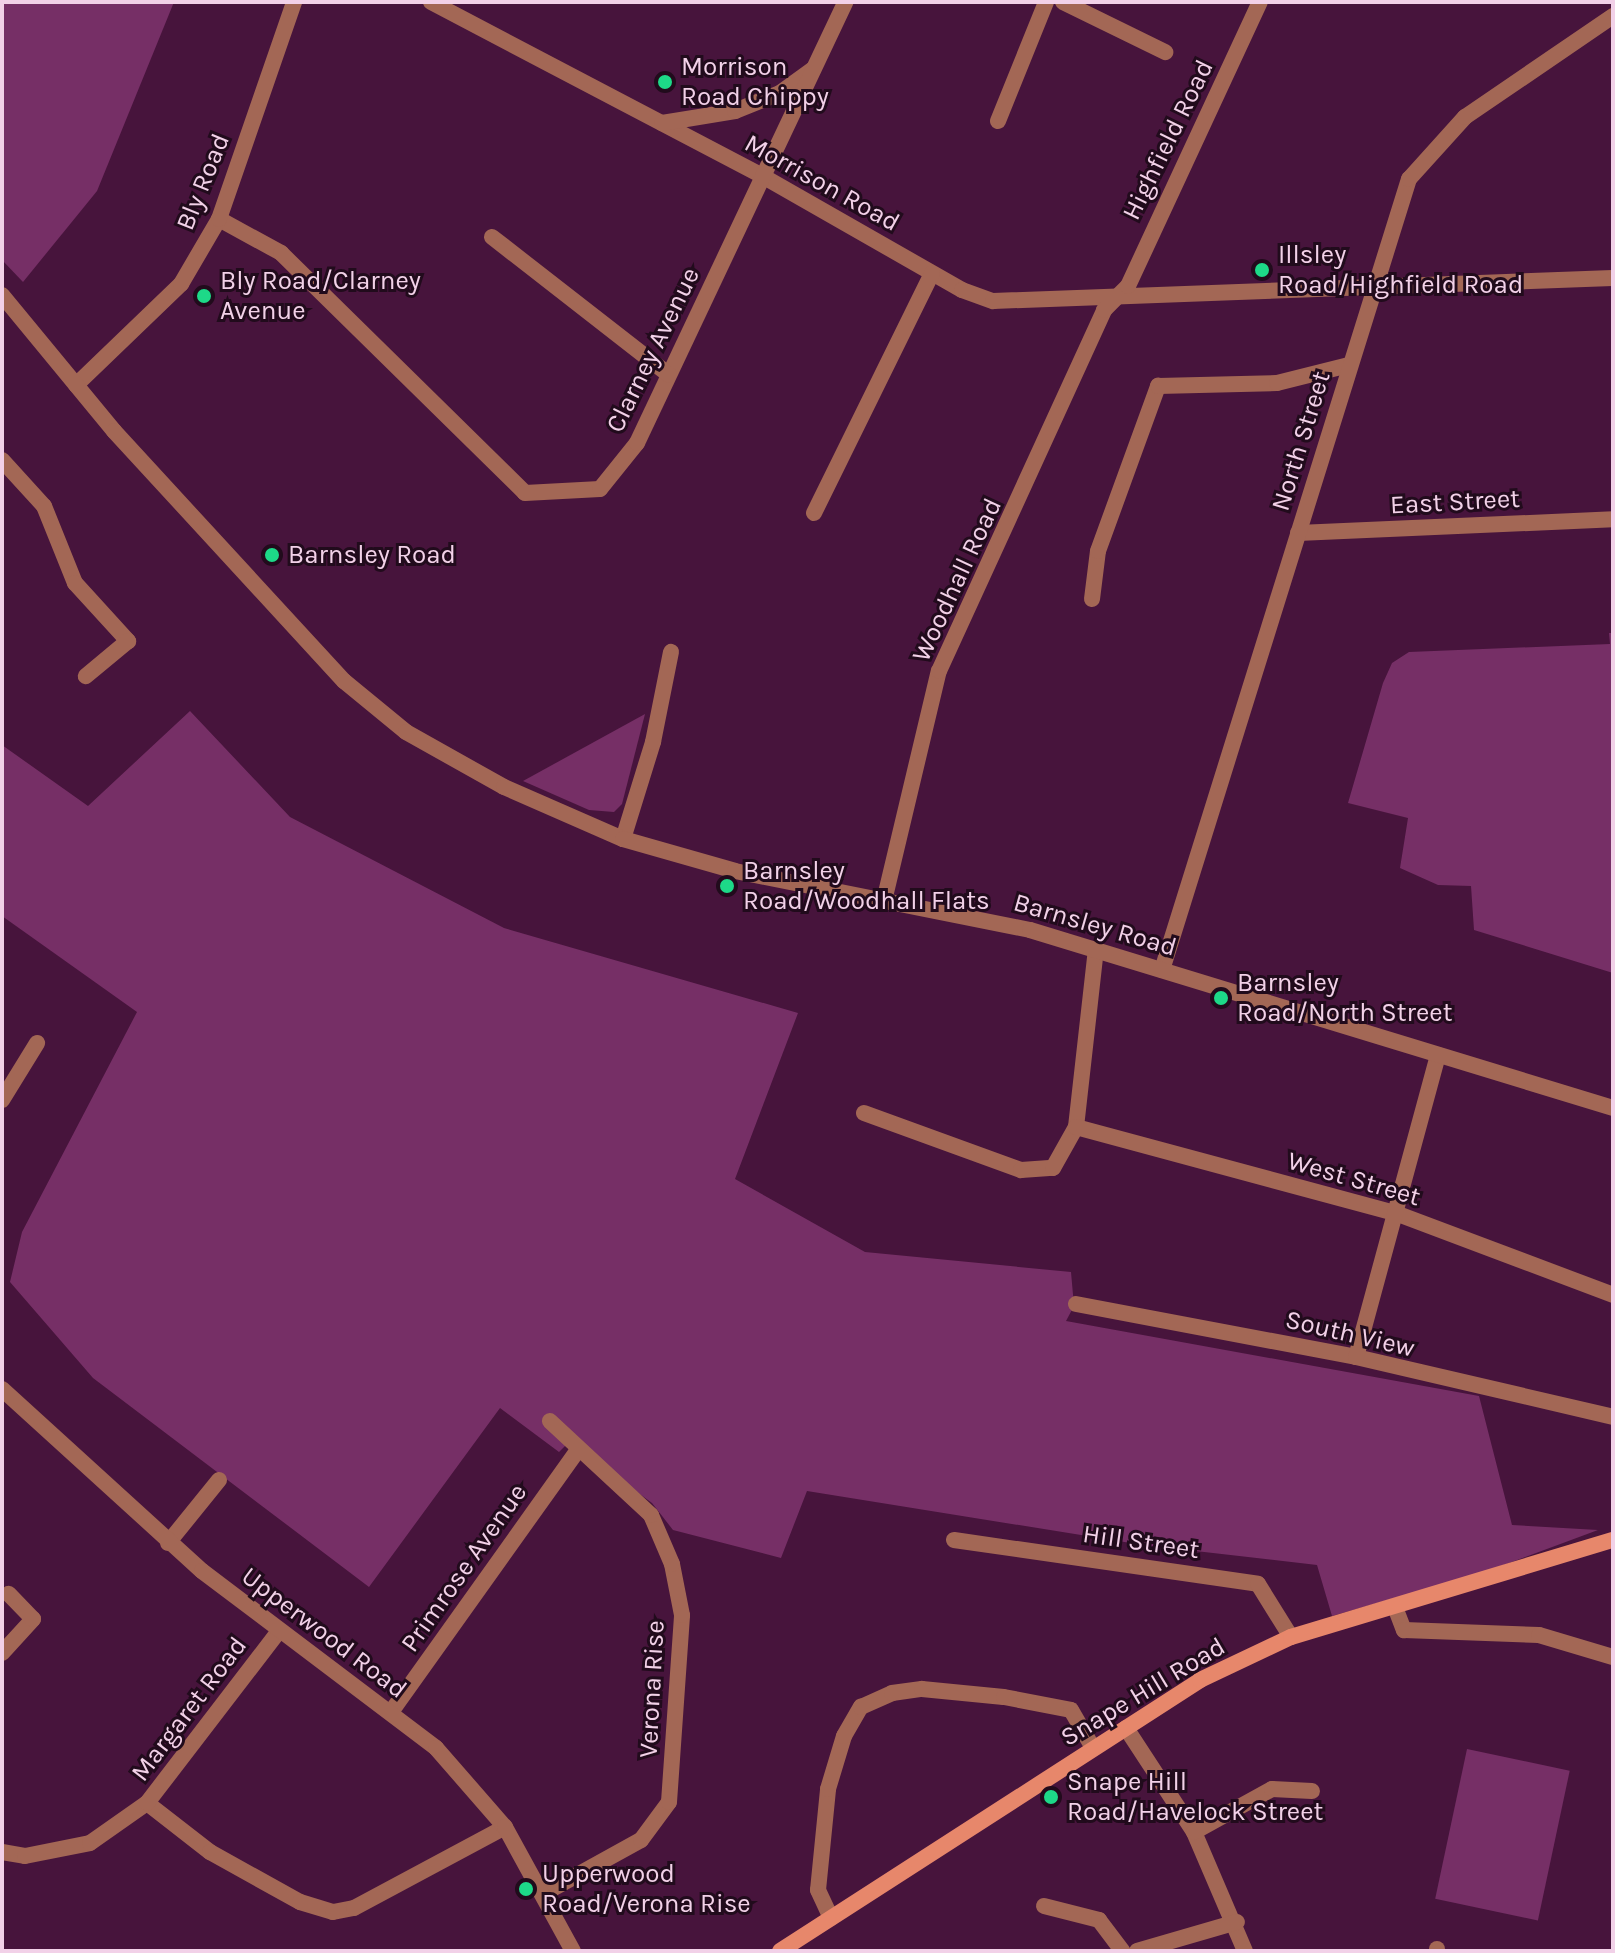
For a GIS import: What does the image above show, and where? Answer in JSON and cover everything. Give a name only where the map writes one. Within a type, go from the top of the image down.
[{"type":"main road","name":"Snape Hill Road","points":[[780,1951],[1200,1680],[1291,1637],[1613,1540]]},
{"type":"street","name":"Bly Road","points":[[76,385],[181,284],[219,219],[294,2]]},
{"type":"street","name":"Morrison Road","points":[[431,2],[764,177],[932,273],[993,301],[1613,278]]},
{"type":"street","name":"Clarney Avenue","points":[[219,219],[281,253],[525,493],[600,489],[637,443],[845,2]]},
{"type":"street","points":[[998,121],[1046,2]]},
{"type":"street","points":[[1063,2],[1165,52]]},
{"type":"street","name":"Highfield Road","points":[[1119,297],[1260,2]]},
{"type":"street","name":"North Street","points":[[1162,970],[1349,365],[1378,289],[1397,208],[1425,155],[1465,117],[1613,16]]},
{"type":"street","points":[[662,123],[735,111],[780,93],[814,68]]},
{"type":"street","points":[[492,237],[669,375]]},
{"type":"street","points":[[814,513],[932,273]]},
{"type":"street","name":"Barnsley Road","points":[[2,295],[76,385],[303,641],[387,719],[504,787],[623,839],[735,871],[974,916],[1096,950],[1613,1108]]},
{"type":"street","name":"Woodhall Road","points":[[884,901],[939,671],[1104,310],[1119,297]]},
{"type":"street","points":[[1092,599],[1098,551],[1158,386],[1265,384],[1349,365]]},
{"type":"street","points":[[2,460],[44,506],[75,583],[128,641],[86,676]]},
{"type":"street","name":"East Street","points":[[1298,533],[1613,519]]},
{"type":"street","points":[[623,839],[653,742],[671,652]]},
{"type":"street","points":[[864,1113],[1021,1170],[1053,1168],[1076,1127],[1096,950]]},
{"type":"street","points":[[2,1100],[37,1043]]},
{"type":"street","points":[[1356,1357],[1398,1214],[1438,1055]]},
{"type":"street","name":"West Street","points":[[1076,1127],[1398,1214],[1613,1295]]},
{"type":"street","name":"South View","points":[[1076,1304],[1356,1357],[1613,1417]]},
{"type":"street","name":"Upperwood Road","points":[[2,1389],[168,1543],[278,1632],[436,1748],[505,1827],[573,1951]]},
{"type":"street","name":"Verona Rise","points":[[543,1894],[641,1840],[669,1802],[682,1615],[672,1564],[651,1515],[577,1451],[550,1421]]},
{"type":"street","name":"Primrose Avenue","points":[[391,1712],[577,1451]]},
{"type":"street","points":[[168,1543],[219,1480]]},
{"type":"street","name":"Hill Street","points":[[954,1540],[1258,1584],[1291,1637]]},
{"type":"street","points":[[2,1653],[33,1619],[9,1594]]},
{"type":"street","points":[[1395,1607],[1404,1630],[1539,1635],[1613,1657]]},
{"type":"street","name":"Margaret Road","points":[[2,1852],[25,1856],[90,1843],[147,1803],[278,1632]]},
{"type":"street","points":[[831,1918],[818,1890],[828,1789],[851,1719],[877,1699],[922,1689],[1004,1697],[1071,1710],[1093,1748]]},
{"type":"street","points":[[1126,1728],[1194,1832],[1237,1922],[1245,1951]]},
{"type":"street","points":[[1194,1832],[1272,1789],[1312,1791]]},
{"type":"street","points":[[147,1803],[210,1852],[300,1902],[333,1912],[354,1908],[505,1827]]},
{"type":"street","points":[[1044,1906],[1099,1920],[1122,1951]]},
{"type":"street","points":[[1137,1951],[1237,1922]]},
{"type":"shaded area","points":[[2,2],[174,2],[97,191],[23,282],[2,260]]},
{"type":"shaded area","points":[[1609,633],[1613,633],[1613,973],[1474,930],[1471,886],[1438,885],[1400,868],[1408,818],[1348,803],[1383,683],[1392,663],[1409,652],[1610,644]]},
{"type":"shaded area","points":[[190,711],[290,817],[504,928],[798,1013],[735,1179],[865,1252],[1071,1272],[1074,1306],[1066,1321],[1479,1396],[1512,1525],[1598,1530],[1482,1573],[1332,1616],[1317,1565],[1143,1545],[807,1491],[781,1558],[673,1530],[652,1503],[569,1442],[559,1452],[500,1408],[369,1587],[93,1378],[10,1282],[22,1232],[137,1012],[2,916],[2,745],[88,806]]},
{"type":"shaded area","points":[[645,714],[622,804],[614,812],[589,810],[523,781]]},
{"type":"shaded area","points":[[1467,1749],[1570,1771],[1538,1920],[1435,1899]]},
{"type":"place","name":"Morrison Road Chippy","points":[[665,82]]},
{"type":"place","name":"Illsley Road/Highfield Road","points":[[1262,270]]},
{"type":"place","name":"Bly Road/Clarney Avenue","points":[[204,296]]},
{"type":"place","name":"Barnsley Road","points":[[272,555]]},
{"type":"place","name":"Barnsley Road/Woodhall Flats","points":[[727,886]]},
{"type":"place","name":"Barnsley Road/North Street","points":[[1221,998]]},
{"type":"place","name":"Snape Hill Road/Havelock Street","points":[[1051,1797]]},
{"type":"place","name":"Upperwood Road/Verona Rise","points":[[526,1889]]}]
